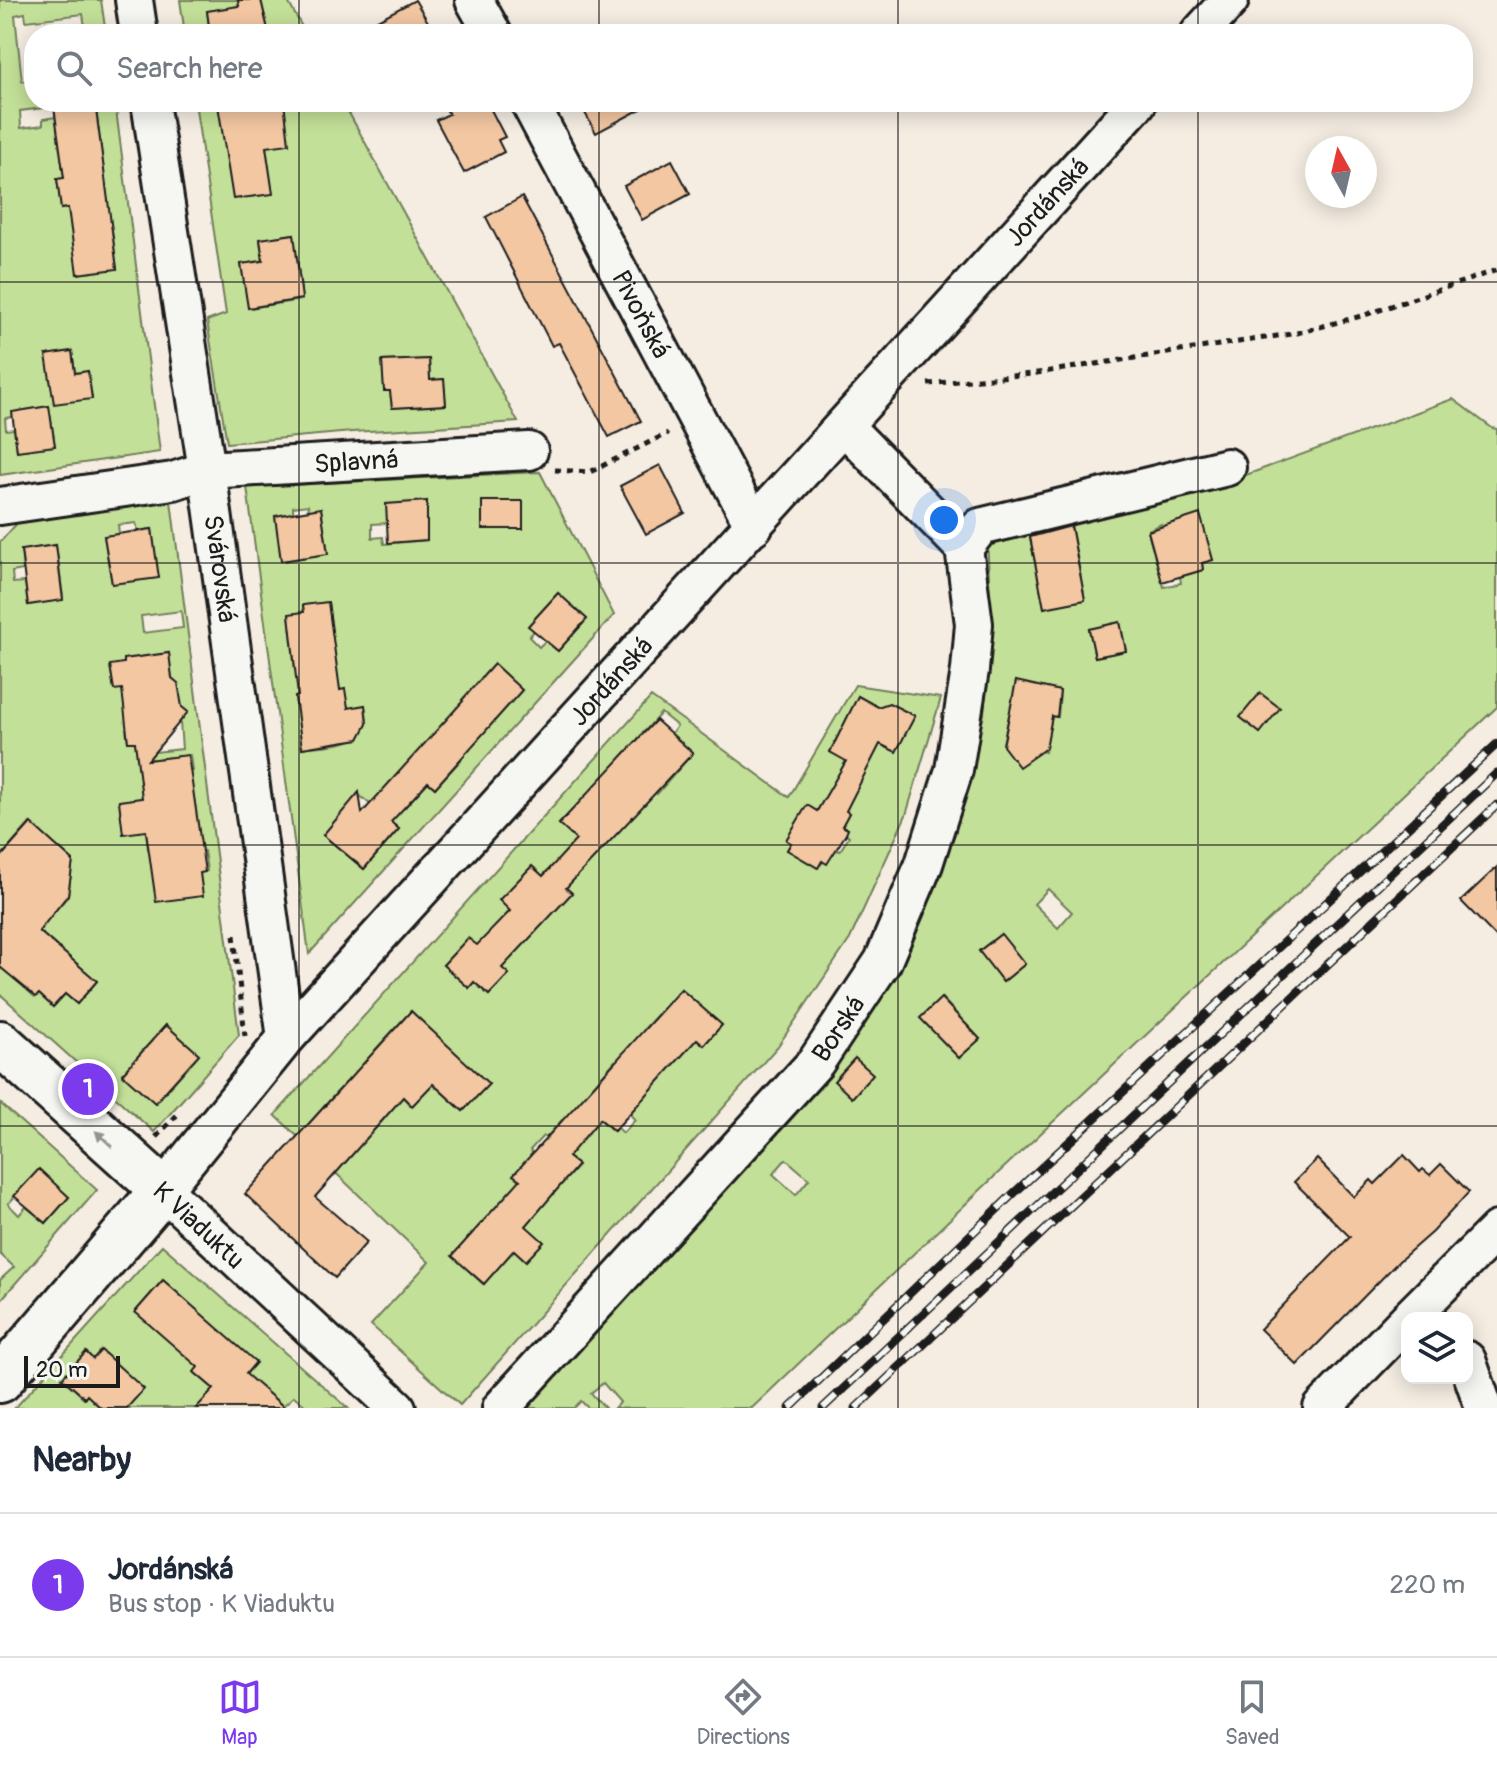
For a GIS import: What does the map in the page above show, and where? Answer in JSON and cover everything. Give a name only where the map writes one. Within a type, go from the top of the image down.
[{"type":"street","points":[[134,0],[138,24]]},
{"type":"street","points":[[474,0],[487,24]]},
{"type":"street","points":[[1208,24],[1230,0]]},
{"type":"street","name":"Svárovská","points":[[152,112],[207,470],[286,1038]]},
{"type":"street","name":"Pivoňská","points":[[534,112],[754,526]]},
{"type":"street","name":"Jordánská","points":[[0,1380],[147,1177],[286,1038],[1129,112]]},
{"type":"street","points":[[845,427],[964,548],[980,527],[1227,467]]},
{"type":"street","name":"Splavná","points":[[0,506],[173,481],[207,470],[529,451]]},
{"type":"street","name":"Borská","points":[[501,1408],[816,1062],[883,961],[924,864],[954,770],[967,698],[974,624],[964,548]]},
{"type":"street","name":"K Viaduktu","points":[[0,1043],[397,1408]]},
{"type":"street","points":[[1424,1312],[1447,1302],[1497,1230]]},
{"type":"street","points":[[1322,1408],[1401,1326]]},
{"type":"street","points":[[1473,1375],[1486,1408],[1497,1405]]},
{"type":"path","points":[[923,385],[1031,374],[1297,333],[1365,315],[1497,270]]},
{"type":"path","points":[[529,451],[549,470],[590,472],[698,418]]},
{"type":"path","points":[[233,924],[246,1028],[245,1042]]},
{"type":"path","points":[[147,1177],[183,1108]]},
{"type":"green space","points":[[0,0],[101,0],[105,24],[84,24],[83,14],[26,21],[25,13],[15,15],[24,81],[21,128],[43,125],[43,119],[56,117],[64,178],[57,179],[61,208],[108,203],[96,112],[116,112],[160,452],[0,475]],"holes":[[[112,230],[117,269],[78,274]],[[72,351],[75,373],[88,372],[92,399],[73,394],[53,397],[47,355]],[[49,407],[55,446],[17,451],[14,429],[6,430],[5,418],[13,417],[13,412]]]},
{"type":"green space","points":[[180,0],[238,0],[239,6],[207,11],[209,24],[184,24]]},
{"type":"green space","points":[[261,0],[287,0],[300,24],[267,24]]},
{"type":"green space","points":[[196,112],[237,112],[226,152],[234,199],[272,194],[266,147],[280,112],[348,112],[518,422],[227,443],[207,321],[226,314]],"holes":[[[294,234],[302,300],[249,308],[241,264],[271,259],[269,247],[261,248],[260,239]],[[429,359],[430,380],[444,379],[446,405],[392,408],[390,391],[384,391],[383,361]]]},
{"type":"green space","points":[[1453,399],[1497,429],[1497,707],[752,1408],[614,1408],[620,1402],[603,1383],[591,1393],[605,1408],[588,1408],[581,1401],[574,1408],[519,1408],[907,945],[955,834],[984,714],[991,618],[987,538],[1246,475]],"holes":[[[1200,515],[1213,560],[1202,563],[1203,570],[1180,577],[1181,583],[1164,587],[1148,530]],[[1071,525],[1085,600],[1044,607],[1029,533]],[[1120,622],[1126,651],[1095,657],[1089,629]],[[1016,682],[1060,691],[1058,717],[1052,716],[1045,752],[1031,749],[1024,763],[1011,757],[1013,746],[1003,743]],[[1260,693],[1279,708],[1260,732],[1241,717]],[[1048,889],[1072,912],[1058,928],[1034,904]],[[1001,934],[1025,964],[1003,982],[979,951]],[[942,998],[980,1039],[959,1058],[921,1018]],[[786,1159],[809,1179],[796,1195],[773,1174]]]},
{"type":"green space","points":[[540,472],[614,615],[309,954],[247,487]],"holes":[[[427,501],[427,540],[384,544],[383,537],[372,538],[372,524],[387,523]],[[482,501],[523,502],[522,529],[482,529]],[[308,505],[309,511],[321,509],[328,553],[282,561],[275,516],[293,513],[293,507]],[[558,593],[587,619],[558,651],[545,641],[539,647],[529,637],[534,631],[529,625]],[[328,602],[334,649],[322,667],[295,670],[289,614],[304,612],[303,605]],[[494,664],[522,690],[490,725],[462,700]],[[344,690],[348,708],[365,706],[366,725],[356,737],[338,744],[302,748],[295,697]],[[433,735],[461,760],[435,788],[428,782],[405,807],[384,789]],[[358,794],[399,829],[364,869],[323,835]]]},
{"type":"green space","points":[[171,501],[239,1035],[154,1132],[0,994],[0,542],[21,519]],"holes":[[[136,523],[138,531],[152,529],[158,578],[112,584],[104,536],[119,534],[118,525]],[[56,545],[63,597],[28,605],[25,582],[13,583],[12,572],[23,570],[21,550]],[[181,611],[183,628],[143,633],[141,616]],[[169,653],[172,678],[178,684],[180,693],[175,698],[183,708],[184,717],[180,722],[182,749],[137,754],[135,742],[128,742],[126,729],[133,728],[128,688],[114,689],[110,666]],[[190,755],[192,771],[140,778],[138,761]],[[193,791],[197,817],[190,818],[196,852],[204,851],[207,871],[200,873],[148,849],[146,831],[119,801]],[[30,823],[73,861],[68,895],[63,902],[4,853]],[[59,948],[97,981],[77,1004],[65,994],[53,1007],[39,994],[35,997],[24,987]],[[166,1025],[199,1054],[156,1103],[123,1073]]]},
{"type":"green space","points":[[855,685],[941,698],[906,815],[850,939],[778,1046],[460,1405],[371,1325],[429,1262],[275,1115],[651,697],[789,797]],"holes":[[[858,697],[878,707],[889,703],[915,716],[896,752],[880,744],[866,771],[830,751]],[[661,713],[677,726],[671,734],[693,753],[657,794],[619,760]],[[588,794],[595,856],[559,824]],[[825,798],[849,813],[842,826],[848,829],[845,833],[849,836],[840,851],[836,850],[817,868],[787,850],[791,843],[787,839],[807,805],[817,811]],[[547,871],[571,892],[500,922]],[[468,938],[508,974],[489,995],[474,982],[469,988],[443,965]],[[681,989],[722,1025],[704,1045],[696,1038],[677,1059],[644,1029]],[[411,1011],[488,1084],[463,1111],[431,1082],[412,1106],[373,1070],[375,1050]],[[615,1061],[648,1091],[629,1113],[635,1120],[623,1133],[617,1127],[613,1131],[580,1101]],[[345,1083],[384,1119],[343,1164],[304,1129]],[[562,1120],[583,1138],[566,1155],[578,1166],[546,1202],[514,1175],[533,1153],[530,1150]],[[495,1208],[514,1250],[483,1284],[453,1256]]]},
{"type":"green space","points":[[0,1103],[97,1190],[0,1301],[0,1280],[14,1267],[0,1254]],"holes":[[[39,1170],[69,1197],[46,1223],[26,1207],[19,1215],[8,1204]]]},
{"type":"green space","points":[[162,1245],[348,1408],[308,1408],[294,1396],[283,1406],[264,1390],[248,1408],[127,1408],[86,1353],[62,1378],[84,1398],[87,1395],[101,1408],[15,1408]],"holes":[[[163,1280],[256,1363],[224,1398],[194,1372],[201,1363],[135,1312]]]},
{"type":"building","points":[[238,0],[261,0],[267,24],[209,24],[207,11],[239,6]]},
{"type":"building","points":[[415,0],[429,24],[370,24]]},
{"type":"building","points":[[55,112],[96,112],[117,269],[77,274],[68,208],[61,209],[57,179],[64,178]]},
{"type":"building","points":[[219,112],[285,112],[289,144],[266,147],[273,194],[233,199]]},
{"type":"building","points":[[492,112],[505,137],[498,140],[504,152],[464,173],[436,120],[449,114]]},
{"type":"building","points":[[584,112],[635,112],[596,133]]},
{"type":"building","points":[[672,160],[690,194],[642,220],[624,186]]},
{"type":"building","points":[[522,197],[641,421],[609,437],[559,343],[552,346],[486,217]]},
{"type":"building","points":[[294,234],[302,299],[248,308],[241,264],[263,261],[260,239]]},
{"type":"building","points":[[72,351],[75,373],[88,371],[92,399],[54,404],[46,355]]},
{"type":"building","points":[[429,359],[430,380],[444,379],[446,405],[392,408],[390,391],[384,391],[382,361]]},
{"type":"building","points":[[49,406],[55,446],[17,451],[12,412]]},
{"type":"building","points":[[660,465],[685,513],[646,534],[620,486]]},
{"type":"building","points":[[427,501],[427,540],[388,543],[386,504]]},
{"type":"building","points":[[482,501],[523,501],[523,529],[482,529]]},
{"type":"building","points":[[321,508],[328,554],[281,561],[275,516]]},
{"type":"building","points":[[1200,514],[1213,560],[1202,563],[1203,570],[1162,582],[1148,531]]},
{"type":"building","points":[[1071,526],[1085,600],[1044,608],[1030,537]]},
{"type":"building","points":[[152,529],[159,578],[112,584],[104,536]]},
{"type":"building","points":[[56,545],[63,600],[28,605],[21,550]]},
{"type":"building","points":[[558,593],[587,619],[558,651],[528,626]]},
{"type":"building","points":[[328,602],[340,690],[345,689],[348,708],[365,705],[367,724],[359,739],[302,748],[289,614],[304,612],[303,605]]},
{"type":"building","points":[[1120,622],[1126,651],[1095,657],[1089,629]]},
{"type":"building","points":[[169,653],[172,678],[178,683],[182,707],[188,712],[148,760],[188,755],[205,872],[200,873],[203,896],[156,902],[146,831],[123,834],[119,801],[142,798],[135,742],[128,742],[122,689],[114,690],[110,665],[124,663],[124,659]]},
{"type":"building","points":[[494,664],[522,690],[435,788],[428,782],[391,822],[399,829],[364,869],[323,835],[359,792],[362,813]]},
{"type":"building","points":[[1016,681],[1060,691],[1057,717],[1052,716],[1046,748],[1019,767],[1003,746]]},
{"type":"building","points":[[1260,693],[1280,708],[1260,733],[1240,717]]},
{"type":"building","points":[[858,696],[878,707],[889,703],[915,716],[896,752],[880,744],[846,811],[849,813],[842,826],[848,829],[846,834],[827,864],[822,861],[818,868],[787,850],[791,843],[786,840],[807,805],[817,811],[846,761],[830,752]]},
{"type":"building","points":[[656,720],[693,753],[566,888],[572,893],[502,968],[509,974],[489,995],[474,982],[469,988],[443,965],[468,938],[477,945],[510,911],[499,900],[532,866],[543,876],[576,840],[559,824]]},
{"type":"building","points":[[31,823],[73,861],[68,895],[39,931],[97,981],[77,1004],[65,994],[53,1007],[0,967],[0,858]]},
{"type":"building","points":[[1497,867],[1497,938],[1461,901]]},
{"type":"building","points":[[1001,934],[1025,964],[1003,982],[979,951]]},
{"type":"building","points":[[681,989],[722,1025],[704,1045],[697,1039],[614,1131],[600,1119],[568,1157],[578,1165],[526,1226],[544,1242],[526,1261],[514,1250],[484,1284],[452,1256],[520,1180],[513,1175]]},
{"type":"building","points":[[941,998],[980,1039],[959,1058],[920,1018]]},
{"type":"building","points":[[411,1011],[489,1084],[463,1111],[433,1084],[412,1106],[403,1097],[315,1197],[367,1242],[335,1278],[245,1194]]},
{"type":"building","points":[[166,1025],[199,1054],[155,1103],[122,1074]]},
{"type":"building","points":[[855,1058],[873,1074],[852,1098],[834,1081]]},
{"type":"building","points":[[1404,1155],[1420,1172],[1423,1169],[1430,1175],[1441,1164],[1469,1192],[1297,1365],[1260,1329],[1350,1237],[1294,1182],[1317,1159],[1354,1197],[1371,1180],[1375,1184]]},
{"type":"building","points":[[39,1169],[69,1197],[46,1223],[14,1196]]},
{"type":"building","points":[[163,1280],[256,1362],[246,1374],[285,1408],[196,1408],[214,1389],[194,1372],[198,1367],[135,1312]]},
{"type":"building","points":[[101,1350],[144,1389],[127,1408],[101,1408],[62,1378],[86,1352],[93,1359]]},
{"type":"railway","points":[[790,1408],[1012,1195],[1497,744]]},
{"type":"railway","points":[[823,1408],[1497,773]]},
{"type":"railway","points":[[856,1408],[1497,805]]},
{"type":"place","name":"Jordánská","points":[[88,1089]]}]
